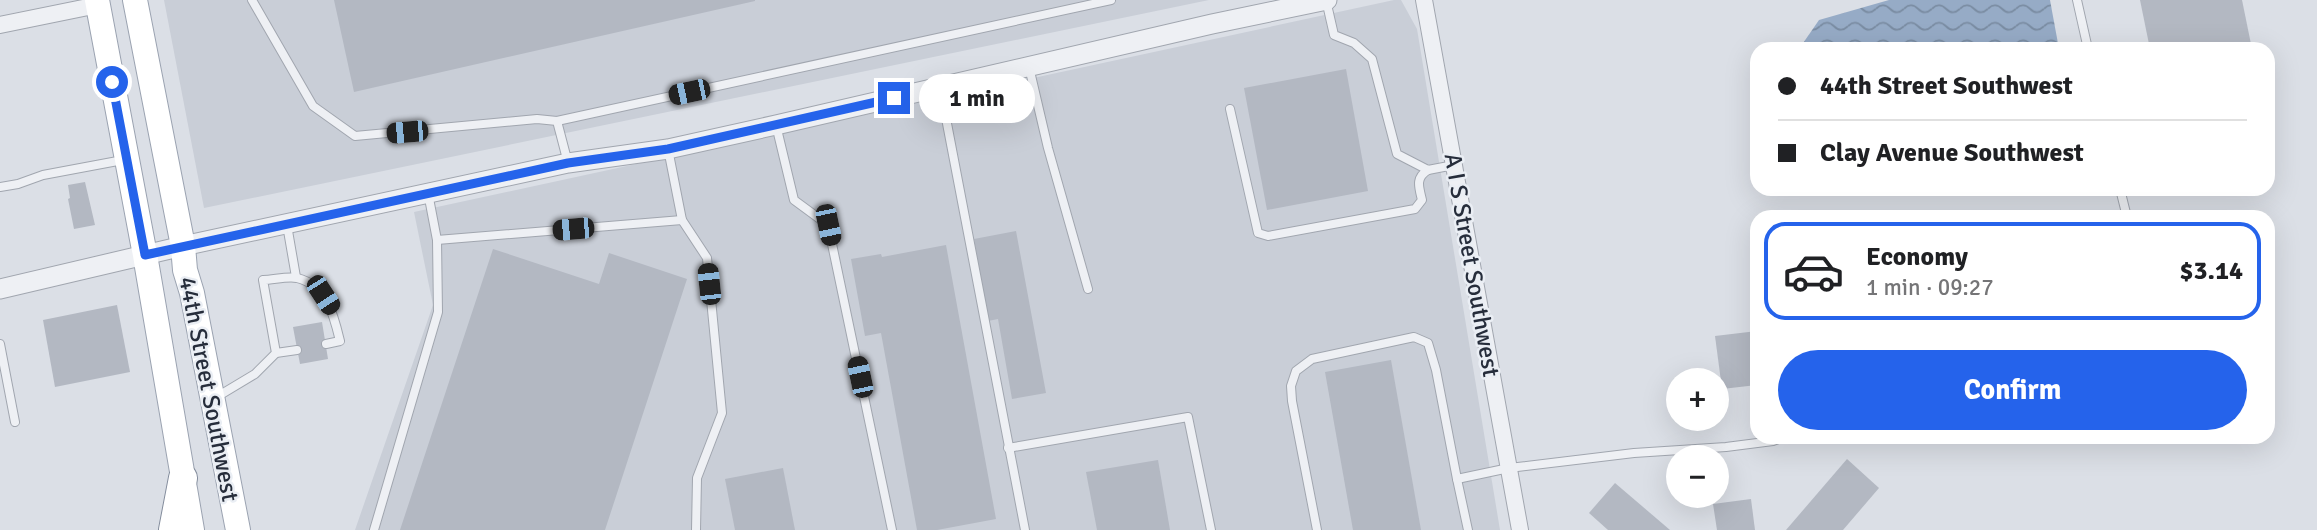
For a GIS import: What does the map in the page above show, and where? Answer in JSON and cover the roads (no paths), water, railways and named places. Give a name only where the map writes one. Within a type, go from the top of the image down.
[{"type":"highway","points":[[173,530],[183,478]]},
{"type":"main road","name":"44th Street Southwest","points":[[135,0],[237,530]]},
{"type":"main road","name":"44th Street Southwest","points":[[97,2],[145,255],[192,530]]},
{"type":"street","points":[[0,289],[183,246],[568,163],[668,149],[1326,0]]},
{"type":"street","name":"A I S Street Southwest","points":[[1424,0],[1520,530]]},
{"type":"street","points":[[0,25],[97,2]]},
{"type":"lane","points":[[252,0],[313,106],[355,136],[537,120],[557,121],[1111,0]]},
{"type":"lane","points":[[1326,0],[1334,35],[1354,43],[1371,59],[1397,155],[1428,170]]},
{"type":"lane","points":[[2077,0],[2086,42]]},
{"type":"lane","points":[[1029,67],[1048,148],[1088,289]]},
{"type":"lane","points":[[940,87],[1025,530]]},
{"type":"lane","points":[[1230,109],[1258,233],[1268,236],[1415,209],[1422,200],[1418,182],[1420,175],[1428,170],[1454,165]]},
{"type":"lane","points":[[557,121],[568,163]]},
{"type":"lane","points":[[776,125],[794,201],[828,225],[891,530]]},
{"type":"lane","points":[[668,149],[682,220],[707,258],[722,414],[697,478],[696,530]]},
{"type":"lane","points":[[0,187],[43,175],[127,159]]},
{"type":"lane","points":[[374,530],[438,312],[437,240],[428,193]]},
{"type":"lane","points":[[437,240],[682,220]]},
{"type":"lane","points":[[287,224],[296,278]]},
{"type":"lane","points":[[276,353],[263,281],[296,278],[323,295],[332,308],[340,341],[326,344]]},
{"type":"lane","points":[[1317,530],[1295,419],[1291,386],[1296,371],[1311,359],[1414,337],[1428,343],[1436,370],[1468,530]]},
{"type":"lane","points":[[0,344],[15,422]]},
{"type":"lane","points":[[212,399],[255,374],[276,353],[298,349]]},
{"type":"lane","points":[[1008,448],[1188,417],[1211,530]]},
{"type":"lane","points":[[1457,479],[1509,468],[1634,453],[1750,444]]},
{"type":"water","points":[[1889,0],[2050,0],[2058,42],[1804,42],[1819,20]]}]
